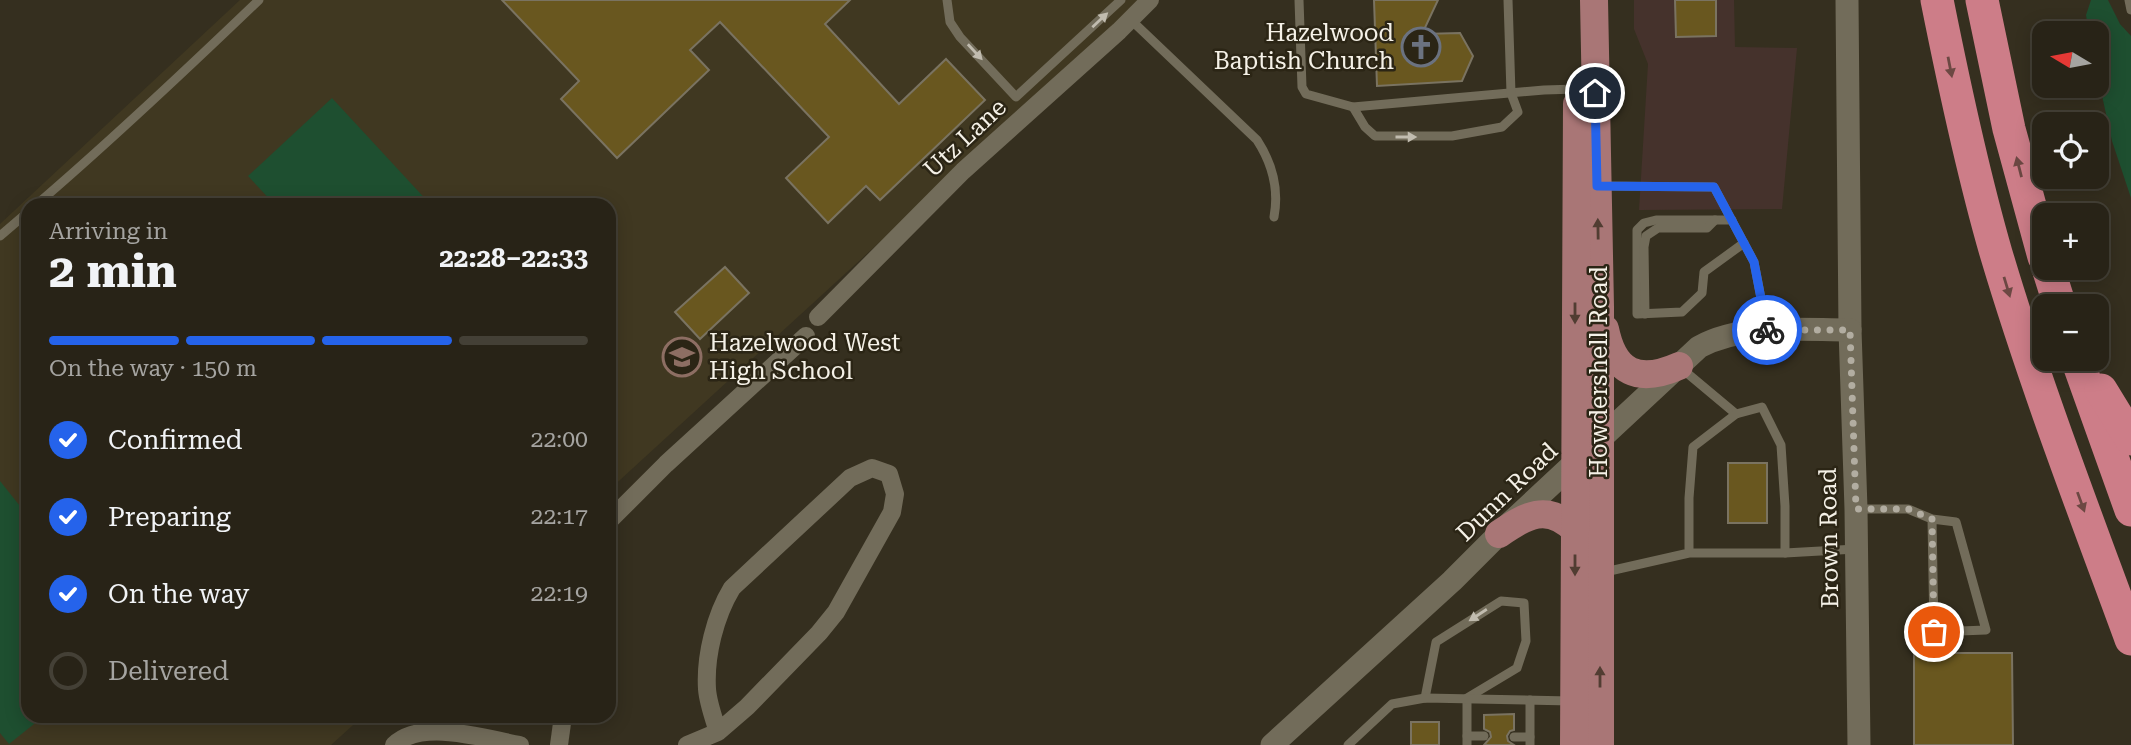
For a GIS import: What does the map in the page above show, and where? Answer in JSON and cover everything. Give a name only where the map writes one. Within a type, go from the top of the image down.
[{"type":"highway","points":[[1937,0],[1953,83],[1996,251],[2049,414],[2131,639]]},
{"type":"highway","points":[[1982,0],[2009,129],[2032,213]]},
{"type":"highway","points":[[2083,371],[2131,510]]},
{"type":"highway","points":[[2087,371],[2131,439]]},
{"type":"main road","name":"Howdershell Road","points":[[1574,745],[1577,89],[1575,0]]},
{"type":"main road","name":"Howdershell Road","points":[[1594,0],[1600,307],[1600,745]]},
{"type":"main road","points":[[1600,307],[1613,355],[1623,367],[1632,372],[1659,374],[1679,366]]},
{"type":"main road","points":[[1499,534],[1535,514],[1553,515],[1567,522],[1575,530]]},
{"type":"street","name":"Utz Lane","points":[[818,317],[963,171],[1150,0]]},
{"type":"street","points":[[1847,0],[1850,330]]},
{"type":"street","name":"Dunn Road","points":[[1283,741],[1699,347],[1714,338],[1736,333],[1850,330]]},
{"type":"street","name":"Brown Road","points":[[1850,330],[1857,549],[1859,745]]},
{"type":"street","points":[[616,514],[666,464],[806,336]]},
{"type":"street","points":[[687,745],[718,732],[797,657],[836,612],[892,512],[895,494],[889,474],[872,468],[850,478],[732,588],[715,623],[707,669],[707,692],[718,732]]},
{"type":"street","points":[[559,745],[563,723]]},
{"type":"street","points":[[394,745],[400,739],[423,732],[441,731],[520,745]]},
{"type":"lane","points":[[44,198],[112,140],[259,0]]},
{"type":"lane","points":[[947,0],[950,22],[960,37],[1016,97],[1121,0]]},
{"type":"lane","points":[[1298,0],[1302,87],[1306,94],[1353,107],[1577,89]]},
{"type":"lane","points":[[1353,107],[1375,136],[1452,136],[1502,127],[1517,112],[1511,93],[1508,0]]},
{"type":"lane","points":[[2129,0],[2131,10]]},
{"type":"lane","points":[[1131,20],[1257,140],[1266,154],[1277,198],[1274,217]]},
{"type":"lane","points":[[1597,186],[1714,187],[1754,262],[1767,331]]},
{"type":"lane","points":[[0,236],[21,218]]},
{"type":"lane","points":[[1732,220],[1656,220],[1644,223],[1637,230],[1637,314],[1682,312],[1702,293],[1704,272],[1744,243]]},
{"type":"lane","points":[[1679,366],[1735,414]]},
{"type":"lane","points":[[1689,553],[1693,447],[1735,414],[1762,407],[1780,445],[1785,506],[1784,554]]},
{"type":"lane","points":[[1856,509],[1908,509],[1932,519],[1956,522],[1986,630],[1934,632],[1932,519]]},
{"type":"lane","points":[[1600,574],[1689,553],[1784,554],[1857,549]]},
{"type":"lane","points":[[1425,698],[1436,642],[1501,601],[1524,603],[1526,641],[1517,668],[1467,698]]},
{"type":"lane","points":[[1348,745],[1392,704],[1425,698],[1574,701]]},
{"type":"lane","points":[[1467,698],[1467,740],[1484,736]]},
{"type":"lane","points":[[1514,737],[1530,741],[1530,700]]},
{"type":"shaded area","name":"Hazelwood West High School","points":[[240,0],[1144,0],[616,484],[616,198],[28,198]]},
{"type":"shaded area","points":[[1634,0],[1734,0],[1735,47],[1797,48],[1782,209],[1639,210],[1648,64],[1634,29]]},
{"type":"shaded area","name":"Hazelwood West High School","points":[[21,204],[21,723],[355,723],[331,745],[0,745],[0,224]]},
{"type":"green space","points":[[2091,0],[2108,0],[2120,24],[2131,36],[2131,198],[2112,141],[2109,112],[2106,112],[2103,98],[2109,98],[2109,21],[2087,21],[2086,15]]},
{"type":"green space","points":[[332,98],[425,198],[268,198],[248,176]]},
{"type":"green space","points":[[0,481],[21,507],[21,723],[35,723],[9,744],[0,733]]},
{"type":"building","points":[[502,0],[850,0],[825,24],[899,104],[946,59],[985,100],[880,200],[866,186],[828,223],[786,178],[829,137],[720,22],[690,50],[709,70],[617,158],[561,99],[579,81]]},
{"type":"building","name":"Hazelwood Baptish Church","points":[[1374,0],[1438,0],[1422,34],[1460,33],[1473,56],[1462,81],[1377,86]]},
{"type":"building","points":[[1675,0],[1716,0],[1716,36],[1676,37]]},
{"type":"building","points":[[725,267],[749,293],[700,339],[675,312]]},
{"type":"building","points":[[1728,463],[1767,463],[1767,523],[1728,523]]},
{"type":"building","points":[[1914,653],[2012,653],[2013,745],[1914,745]]},
{"type":"building","points":[[1514,714],[1514,730],[1507,736],[1508,741],[1514,745],[1484,745],[1491,737],[1490,732],[1484,729],[1484,715]]},
{"type":"building","points":[[1411,722],[1439,722],[1439,745],[1411,745]]},
{"type":"way so far","points":[[1767,330],[1850,330],[1856,509],[1908,509],[1932,519],[1934,632]]},
{"type":"place","name":"Hazelwood Baptish Church","points":[[1421,47]]},
{"type":"place","name":"Hazelwood West High School","points":[[682,357]]},
{"type":"route","points":[[1595,93],[1597,186],[1714,187],[1754,262],[1767,330]]}]
